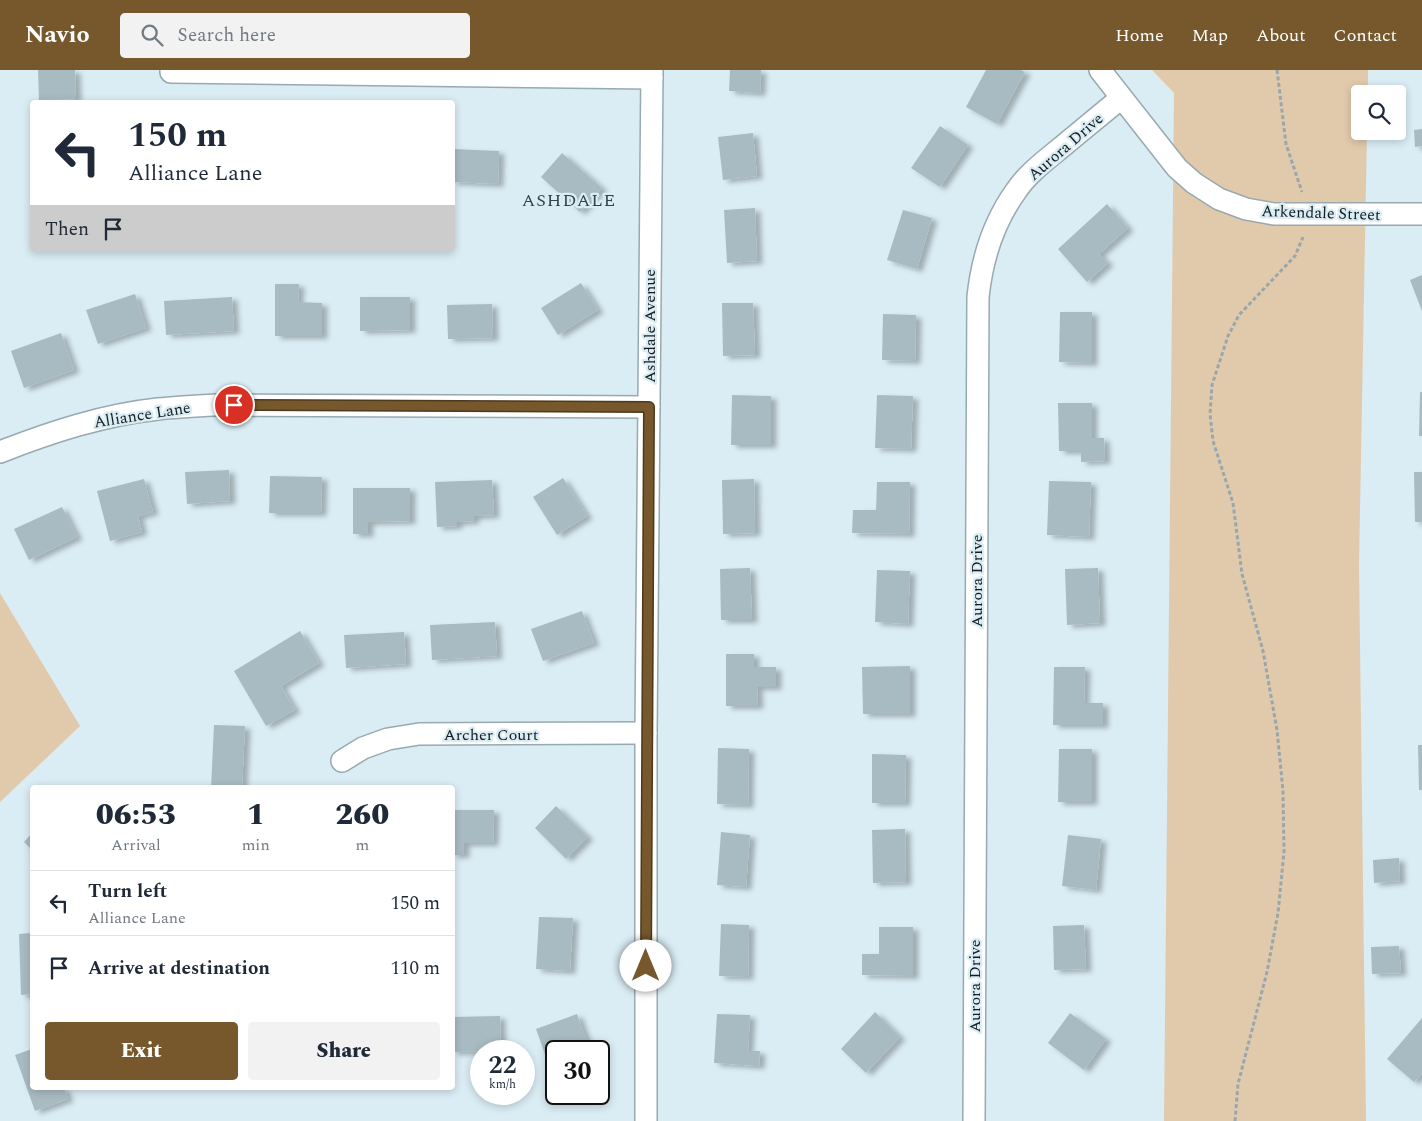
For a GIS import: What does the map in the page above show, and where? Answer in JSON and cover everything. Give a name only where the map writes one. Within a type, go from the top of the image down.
[{"type":"street","name":"Arkendale Street","points":[[1100,70],[1177,168],[1194,184],[1213,195],[1246,209],[1274,214],[1422,214]]},
{"type":"street","points":[[171,72],[652,74]]},
{"type":"street","name":"Ashdale Avenue","points":[[646,1121],[646,733],[652,74]]},
{"type":"street","name":"Aurora Drive","points":[[974,1121],[978,297],[980,277],[988,244],[999,219],[1016,190],[1034,170],[1121,98]]},
{"type":"street","name":"Alliance Lane","points":[[0,452],[44,434],[100,419],[157,409],[215,405],[649,407]]},
{"type":"street","name":"Archer Court","points":[[342,761],[363,748],[388,739],[419,734],[646,733]]},
{"type":"path","points":[[1235,1121],[1238,1084],[1267,972],[1278,912],[1284,852],[1283,791],[1277,730],[1263,651],[1242,574],[1233,503],[1213,441],[1210,414],[1212,385],[1228,336],[1239,315],[1295,256],[1304,237],[1306,214],[1304,198],[1286,144],[1277,70]]},
{"type":"shaded area","points":[[1152,70],[1368,70],[1368,85],[1351,85],[1351,140],[1367,140],[1359,564],[1366,1121],[1164,1121],[1174,93]]},
{"type":"shaded area","points":[[0,593],[80,726],[0,802]]},
{"type":"building","points":[[38,70],[75,70],[76,99],[39,100]]},
{"type":"building","points":[[730,70],[761,70],[760,93],[729,91]]},
{"type":"building","points":[[986,70],[1021,70],[1025,72],[997,124],[966,107]]},
{"type":"building","points":[[940,126],[968,145],[940,187],[911,168]]},
{"type":"building","points":[[1422,129],[1422,146],[1415,147],[1414,130]]},
{"type":"building","points":[[753,133],[757,176],[723,180],[718,137]]},
{"type":"building","points":[[455,149],[499,151],[498,184],[455,182]]},
{"type":"building","points":[[562,153],[602,188],[580,212],[541,177]]},
{"type":"building","points":[[1107,204],[1128,228],[1099,254],[1108,263],[1087,282],[1058,249]]},
{"type":"building","points":[[755,208],[757,261],[727,263],[724,210]]},
{"type":"building","points":[[903,210],[932,218],[917,269],[887,260]]},
{"type":"building","points":[[1422,275],[1422,311],[1410,280]]},
{"type":"building","points":[[581,283],[598,310],[558,335],[541,308]]},
{"type":"building","points":[[275,284],[299,284],[298,302],[322,303],[322,336],[275,336]]},
{"type":"building","points":[[135,294],[146,328],[98,344],[86,310]]},
{"type":"building","points":[[232,297],[234,331],[166,335],[164,301]]},
{"type":"building","points":[[360,297],[410,297],[410,330],[360,331]]},
{"type":"building","points":[[722,303],[753,303],[755,355],[723,356]]},
{"type":"building","points":[[492,304],[493,338],[448,339],[447,305]]},
{"type":"building","points":[[1060,312],[1092,312],[1092,363],[1059,362]]},
{"type":"building","points":[[883,314],[916,315],[915,361],[882,360]]},
{"type":"building","points":[[61,333],[74,370],[24,388],[11,351]]},
{"type":"building","points":[[1420,392],[1422,392],[1422,436],[1419,436]]},
{"type":"building","points":[[732,395],[771,396],[771,445],[731,445]]},
{"type":"building","points":[[877,395],[913,396],[911,449],[875,448]]},
{"type":"building","points":[[1058,403],[1092,403],[1092,438],[1104,438],[1105,461],[1081,462],[1081,451],[1059,451]]},
{"type":"building","points":[[229,470],[230,501],[187,504],[185,472]]},
{"type":"building","points":[[1414,472],[1422,472],[1422,522],[1415,522]]},
{"type":"building","points":[[270,476],[322,477],[321,513],[269,513]]},
{"type":"building","points":[[563,478],[587,516],[557,535],[533,497]]},
{"type":"building","points":[[144,479],[153,512],[138,516],[142,532],[110,541],[97,491]]},
{"type":"building","points":[[754,479],[755,533],[723,534],[722,480]]},
{"type":"building","points":[[492,480],[494,515],[474,516],[474,521],[457,522],[457,526],[437,527],[435,482]]},
{"type":"building","points":[[1049,481],[1091,482],[1089,537],[1047,535]]},
{"type":"building","points":[[877,482],[910,482],[909,534],[852,533],[853,510],[876,510]]},
{"type":"building","points":[[353,488],[410,488],[410,521],[368,522],[368,534],[353,534]]},
{"type":"building","points":[[62,507],[77,537],[29,560],[14,529]]},
{"type":"building","points":[[750,568],[752,620],[721,620],[720,569]]},
{"type":"building","points":[[1098,568],[1100,623],[1067,625],[1065,569]]},
{"type":"building","points":[[877,570],[910,571],[908,624],[875,622]]},
{"type":"building","points":[[582,611],[594,643],[543,661],[531,629]]},
{"type":"building","points":[[495,622],[497,656],[432,660],[430,625]]},
{"type":"building","points":[[300,631],[319,663],[281,686],[295,710],[266,726],[234,671]]},
{"type":"building","points":[[404,632],[406,664],[346,668],[344,635]]},
{"type":"building","points":[[726,654],[754,654],[754,667],[776,667],[776,687],[757,687],[758,706],[726,706]]},
{"type":"building","points":[[910,666],[910,714],[863,714],[862,667]]},
{"type":"building","points":[[1054,667],[1085,667],[1084,703],[1103,703],[1103,725],[1053,725]]},
{"type":"building","points":[[214,725],[245,726],[242,785],[211,785]]},
{"type":"building","points":[[1418,745],[1422,745],[1422,790],[1419,790]]},
{"type":"building","points":[[718,748],[749,749],[748,805],[717,804]]},
{"type":"building","points":[[1059,749],[1092,749],[1092,802],[1058,802]]},
{"type":"building","points":[[872,754],[906,755],[905,803],[872,803]]},
{"type":"building","points":[[556,806],[588,837],[566,859],[535,828]]},
{"type":"building","points":[[455,810],[494,810],[493,843],[464,843],[464,855],[455,855]]},
{"type":"building","points":[[905,829],[906,882],[873,883],[872,830]]},
{"type":"building","points":[[721,832],[750,835],[746,887],[717,885]]},
{"type":"building","points":[[30,835],[30,848],[24,842]]},
{"type":"building","points":[[1068,835],[1101,839],[1096,890],[1062,886]]},
{"type":"building","points":[[1399,858],[1400,881],[1374,883],[1373,860]]},
{"type":"building","points":[[539,917],[573,918],[570,971],[536,969]]},
{"type":"building","points":[[721,924],[749,925],[748,977],[719,976]]},
{"type":"building","points":[[1084,925],[1086,969],[1054,970],[1053,926]]},
{"type":"building","points":[[879,927],[913,927],[913,976],[862,975],[862,954],[879,954]]},
{"type":"building","points":[[30,933],[30,994],[21,995],[19,934]]},
{"type":"building","points":[[1399,946],[1401,973],[1372,974],[1371,947]]},
{"type":"building","points":[[875,1012],[900,1037],[866,1073],[841,1049]]},
{"type":"building","points":[[1070,1013],[1106,1039],[1084,1070],[1048,1043]]},
{"type":"building","points":[[577,1014],[586,1040],[545,1040],[545,1054],[536,1029]]},
{"type":"building","points":[[717,1014],[750,1015],[748,1051],[760,1051],[759,1066],[714,1063]]},
{"type":"building","points":[[500,1016],[501,1040],[470,1040],[470,1052],[455,1052],[455,1017]]},
{"type":"building","points":[[1422,1018],[1422,1073],[1414,1082],[1387,1059]]},
{"type":"building","points":[[30,1050],[30,1090],[65,1090],[68,1099],[35,1111],[15,1055]]},
{"type":"district","name":"ASHDALE","points":[[569,200]]},
{"type":"route","points":[[234,405],[649,407],[646,966]]}]
